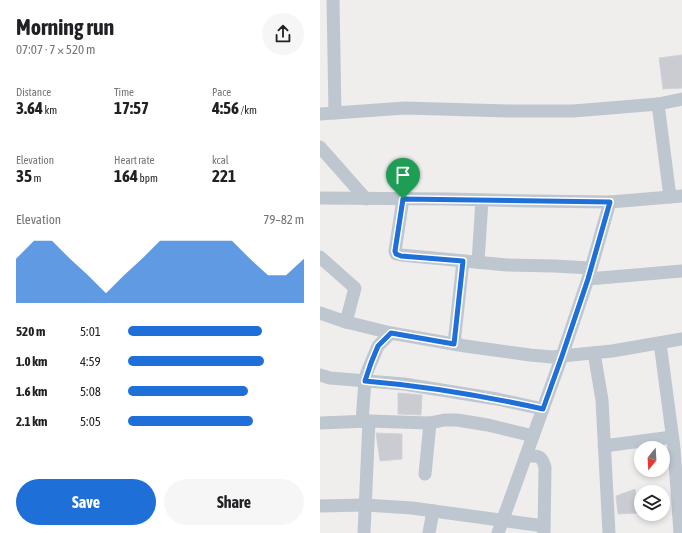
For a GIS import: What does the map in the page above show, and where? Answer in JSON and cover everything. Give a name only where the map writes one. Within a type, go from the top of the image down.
[{"type":"street","points":[[333,0],[335,113]]},
{"type":"street","points":[[320,114],[405,108],[573,111],[658,104],[682,99]]},
{"type":"street","points":[[320,198],[610,202],[676,196],[658,104]]},
{"type":"street","points":[[320,147],[366,199]]},
{"type":"street","points":[[403,199],[395,251],[396,254],[401,256],[507,265],[554,266],[589,274],[682,271]]},
{"type":"street","points":[[478,262],[482,200]]},
{"type":"street","points":[[498,533],[562,356],[589,274],[610,202]]},
{"type":"street","points":[[320,257],[355,288],[346,322]]},
{"type":"street","points":[[454,344],[463,261]]},
{"type":"street","points":[[320,313],[346,322],[391,333],[454,344],[552,357],[612,352],[682,339]]},
{"type":"street","points":[[364,533],[366,421],[365,381],[378,346],[391,333]]},
{"type":"street","points":[[660,343],[676,444],[679,473],[680,533]]},
{"type":"street","points":[[594,353],[602,400],[609,533]]},
{"type":"street","points":[[320,375],[330,378],[404,384],[497,399],[543,409]]},
{"type":"street","points":[[320,422],[366,421],[430,423],[444,420],[457,420],[488,425],[533,436]]},
{"type":"street","points":[[425,474],[430,423]]},
{"type":"street","points":[[604,446],[676,444]]},
{"type":"street","points":[[320,506],[365,505],[412,508],[502,519],[544,529],[545,467],[543,460],[538,456],[526,456]]},
{"type":"street","points":[[429,533],[433,511]]},
{"type":"building","points":[[682,55],[682,88],[663,89],[659,58]]},
{"type":"building","points":[[398,393],[422,395],[421,415],[398,414]]},
{"type":"building","points":[[376,433],[402,434],[402,459],[380,461]]},
{"type":"building","points":[[634,489],[634,513],[618,514],[616,496]]},
{"type":"route","points":[[403,199],[610,202],[588,279],[543,409],[450,391],[404,384],[365,381],[367,372],[378,346],[391,333],[454,344],[463,261],[401,256],[396,254],[395,251],[403,199]]}]
